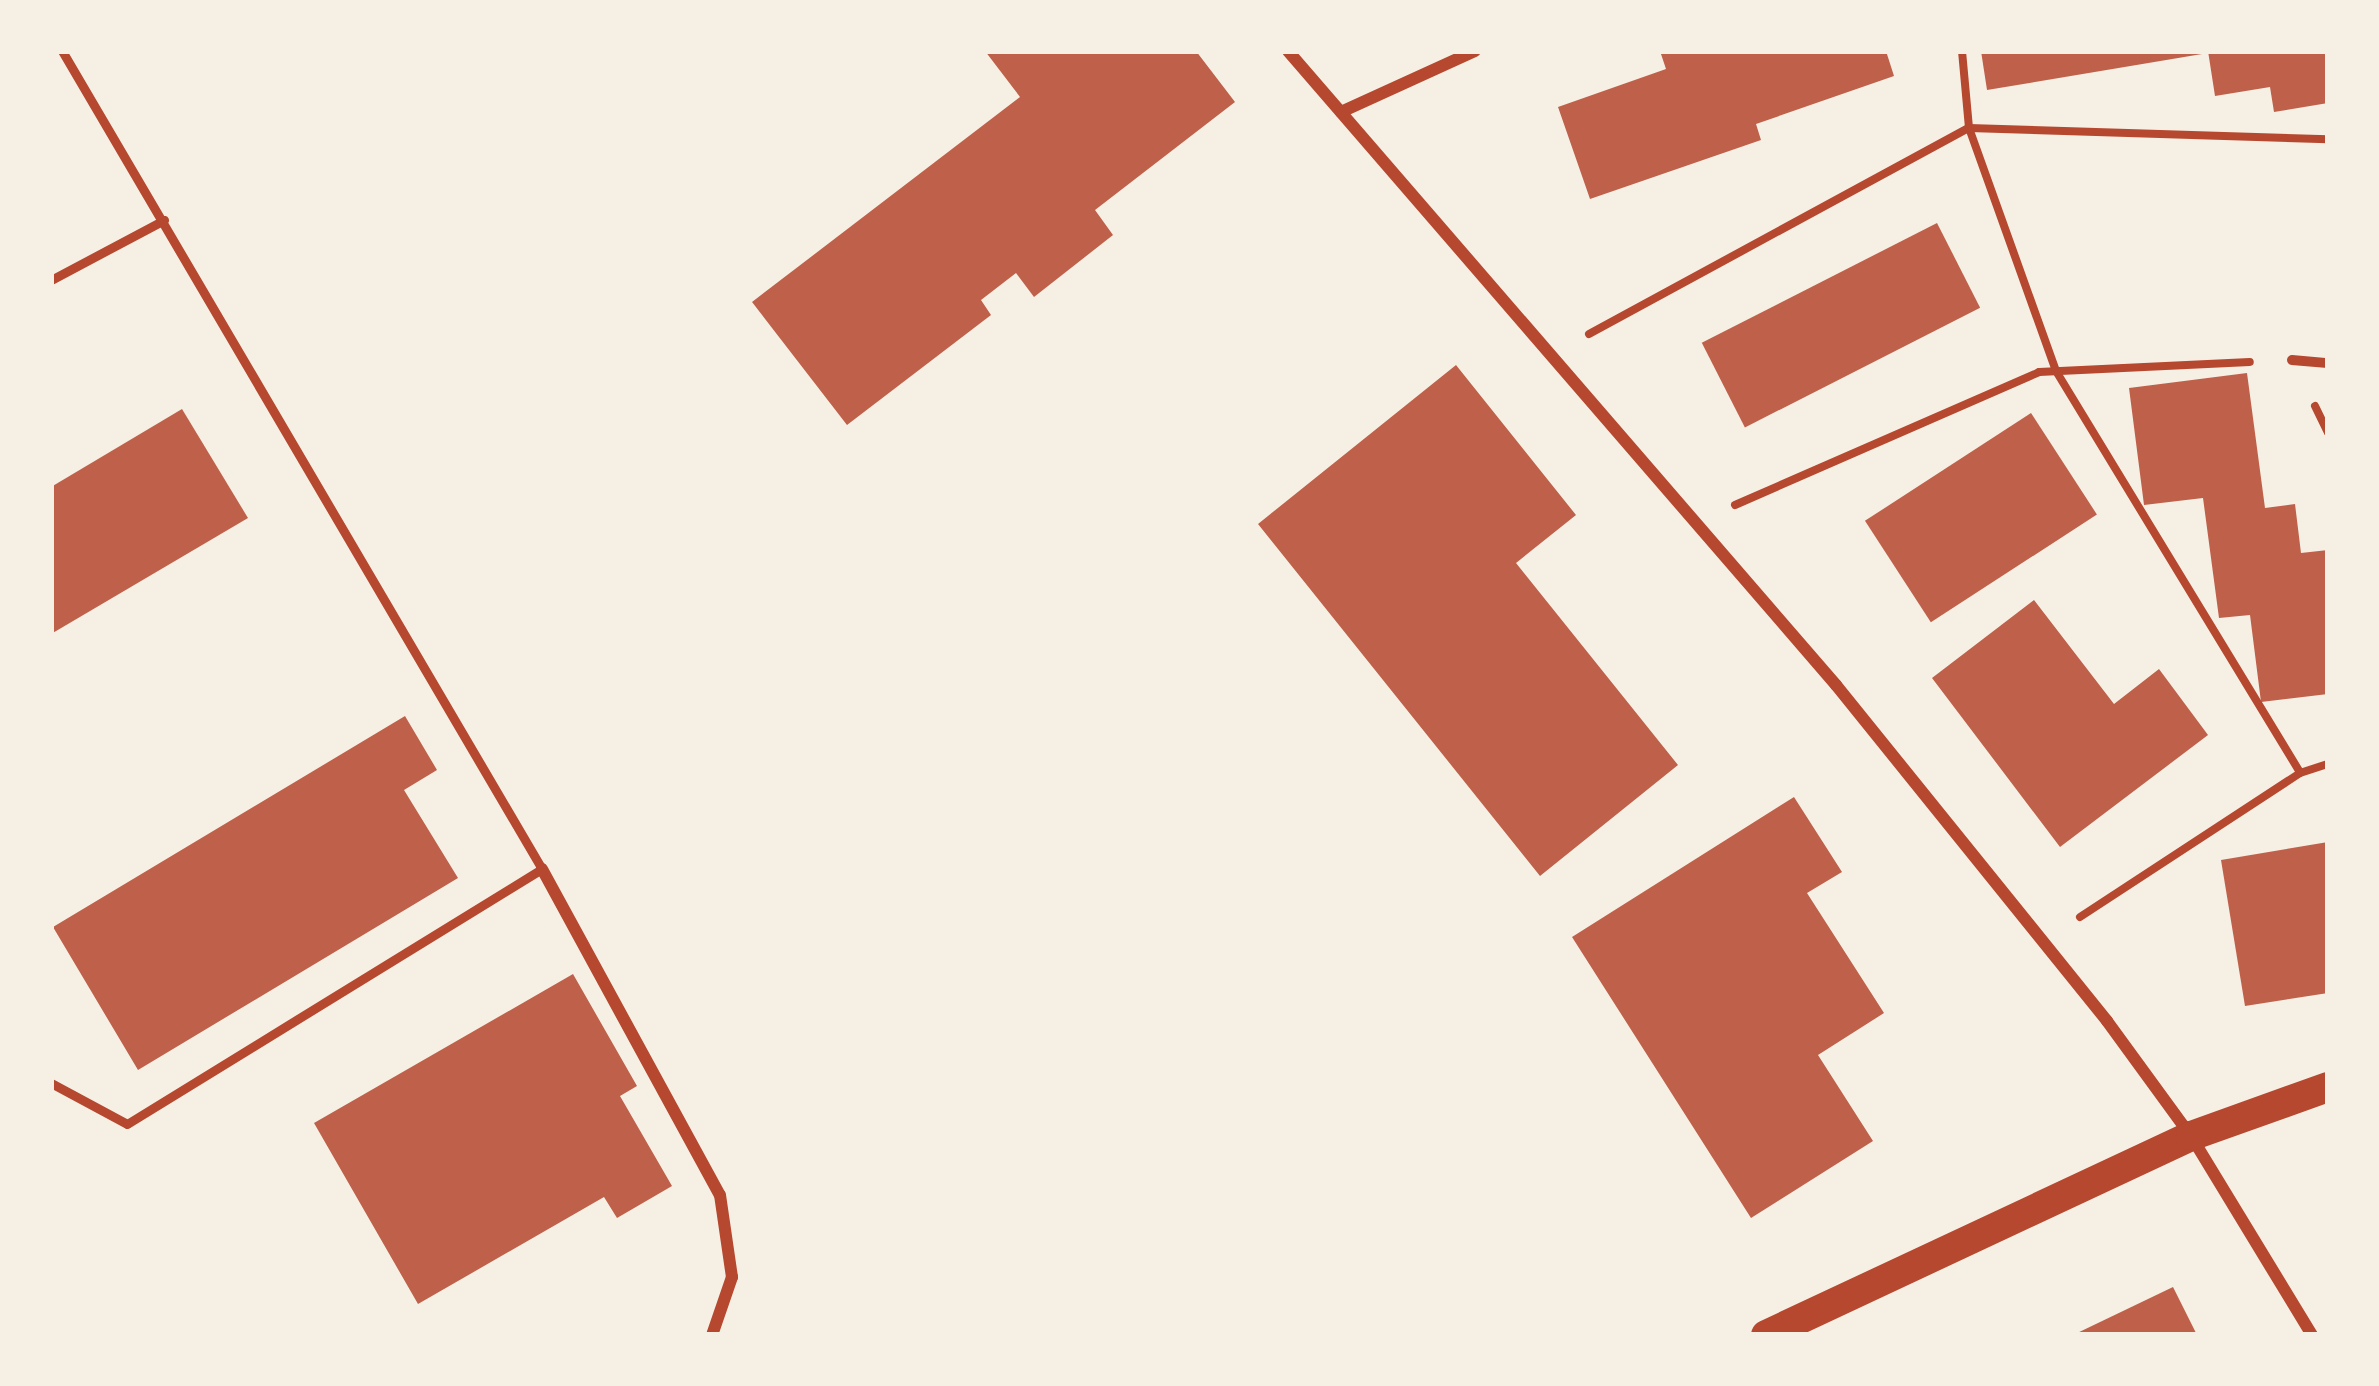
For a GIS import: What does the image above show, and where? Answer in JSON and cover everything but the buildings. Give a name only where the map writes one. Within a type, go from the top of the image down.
[{"type":"main road","points":[[1766,1335],[2192,1136],[2328,1087]]},
{"type":"street","points":[[1288,51],[1696,522],[2043,941],[2192,1136],[2312,1335]]},
{"type":"street","points":[[1341,112],[1474,51]]},
{"type":"street","points":[[2292,360],[2328,363]]},
{"type":"street","points":[[542,869],[720,1195],[732,1277],[712,1335]]},
{"type":"lane","points":[[51,1083],[127,1124],[542,869],[62,51]]},
{"type":"lane","points":[[51,280],[164,220]]},
{"type":"path","points":[[1962,51],[1969,128],[2056,371],[2300,773]]},
{"type":"path","points":[[1551,355],[1969,128],[2328,139]]},
{"type":"path","points":[[1696,522],[2056,371],[2292,360]]},
{"type":"path","points":[[2043,941],[2300,773],[2328,764]]}]
